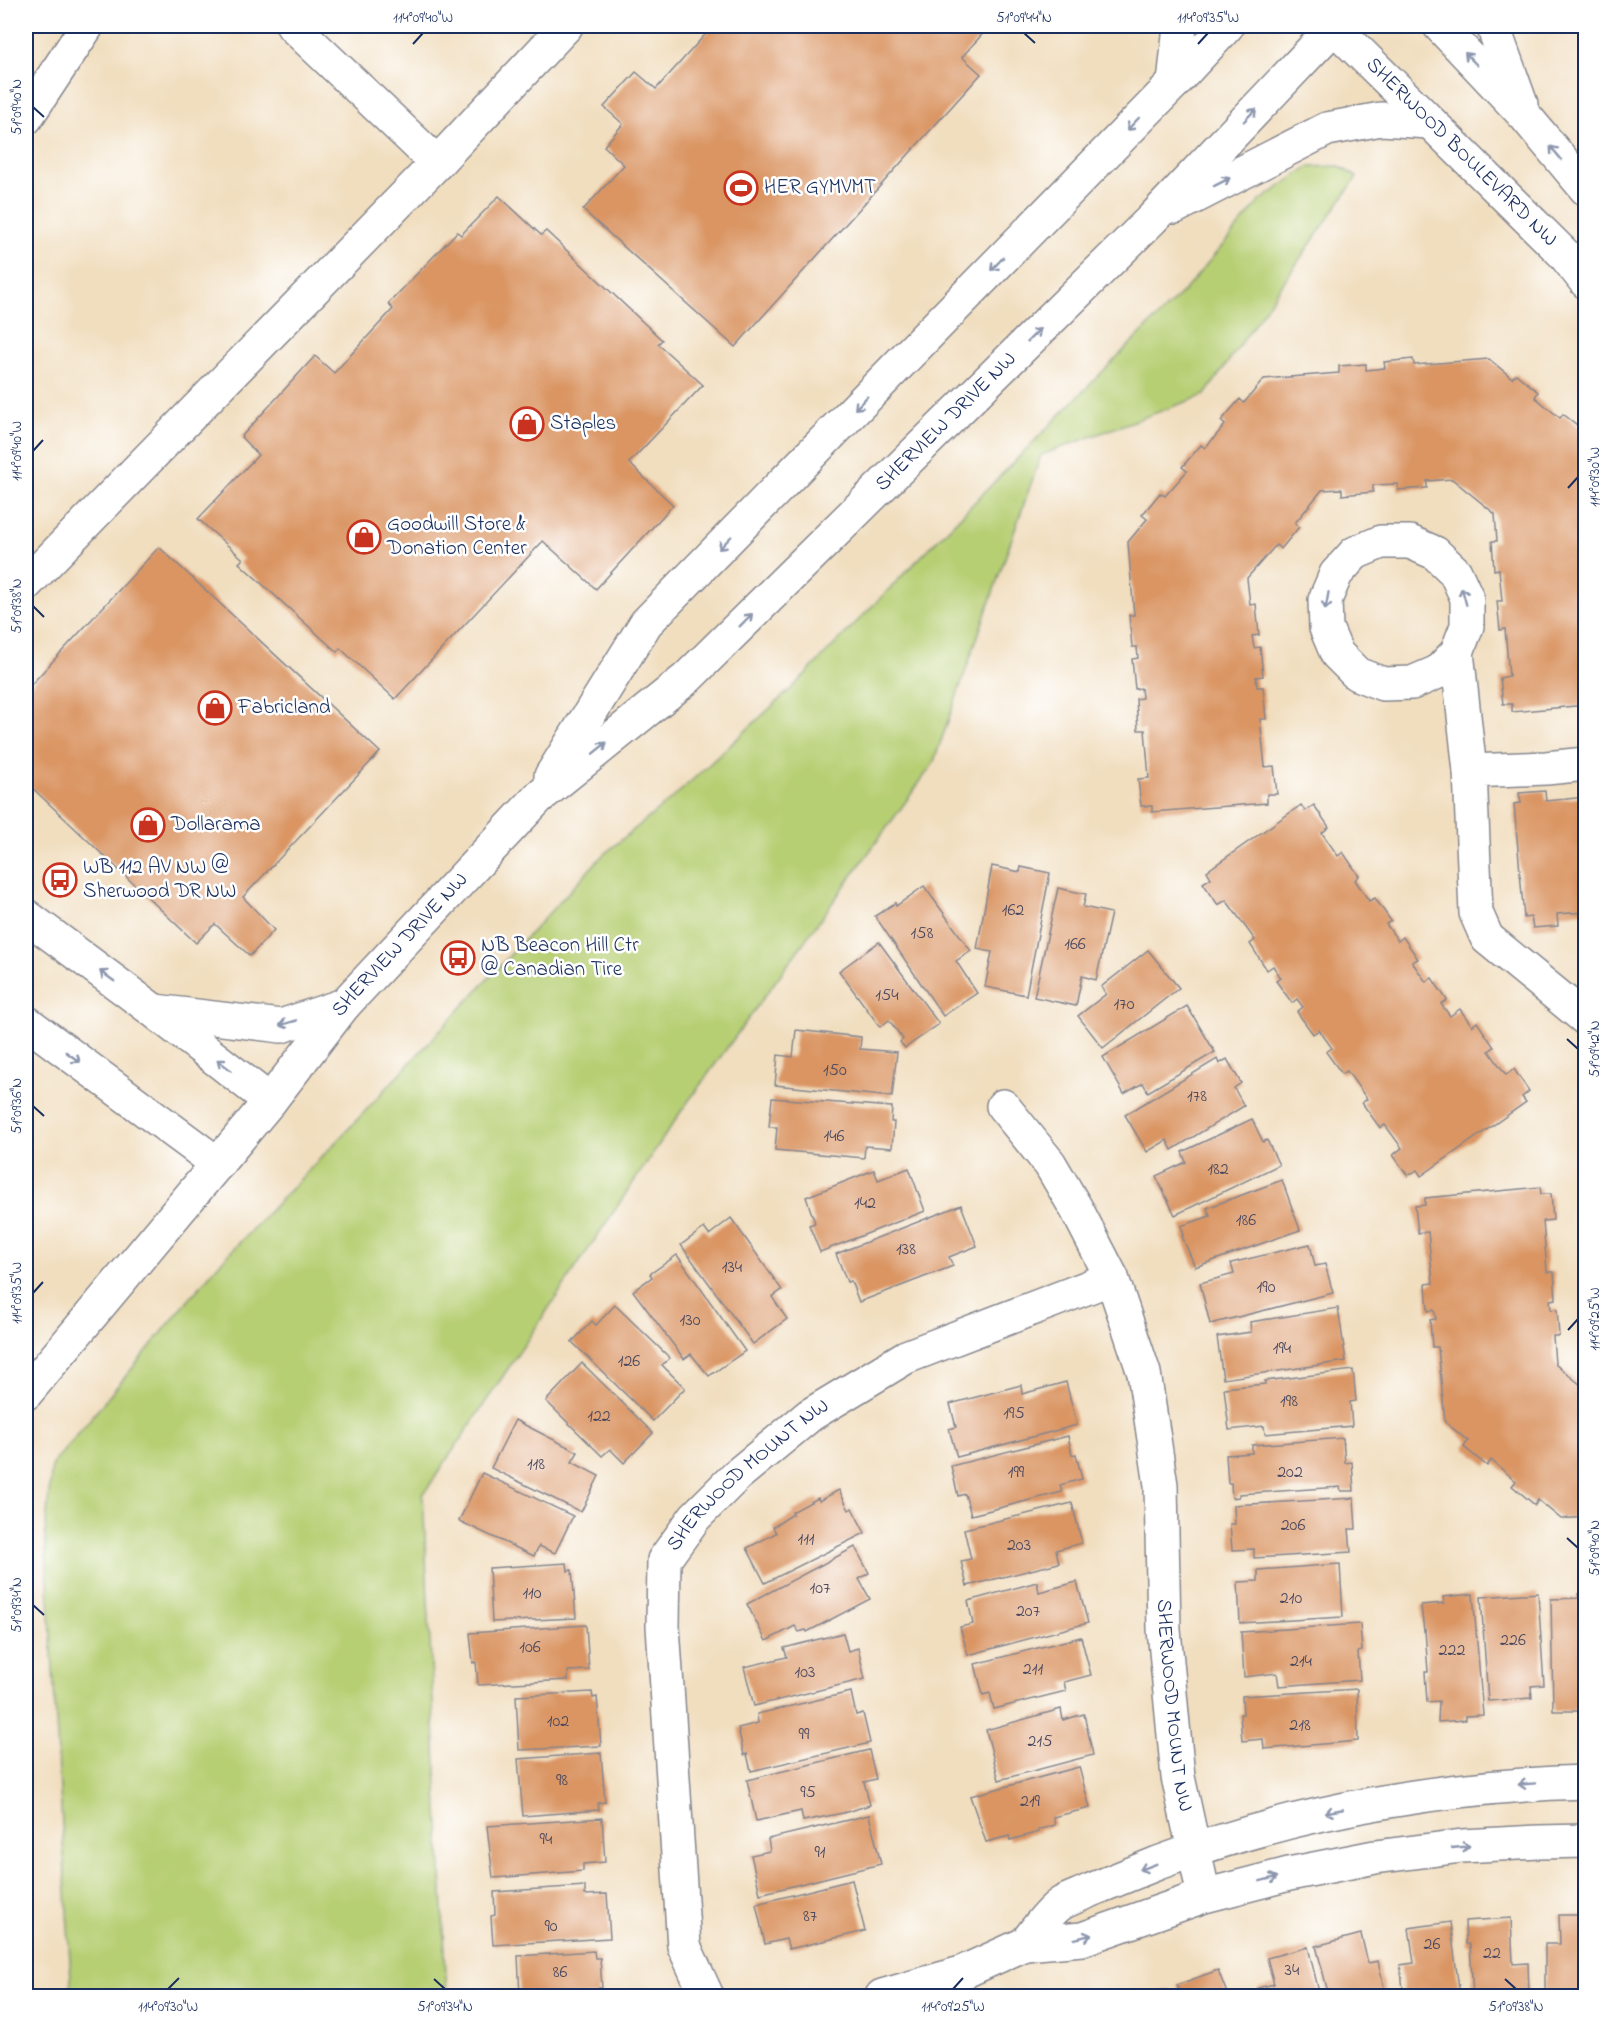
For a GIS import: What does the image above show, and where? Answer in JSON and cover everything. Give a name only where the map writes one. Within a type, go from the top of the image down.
[{"type":"street","points":[[26,118],[87,26]]},
{"type":"street","points":[[293,26],[437,163]]},
{"type":"street","points":[[26,584],[437,163],[566,26]]},
{"type":"street","points":[[1174,83],[1180,26]]},
{"type":"street","name":"SHERVIEW DRIVE NW","points":[[538,798],[646,623],[1227,26]]},
{"type":"street","name":"SHERVIEW DRIVE NW","points":[[26,1393],[270,1101],[344,1005],[538,798],[687,678],[1152,219],[1334,26]]},
{"type":"street","name":"SHERWOOD BOULEVARD NW","points":[[1334,26],[1564,254],[1586,282]]},
{"type":"street","points":[[1440,26],[1526,117],[1586,189]]},
{"type":"street","points":[[1493,26],[1526,117]]},
{"type":"street","points":[[1152,219],[1327,129],[1381,119],[1429,122]]},
{"type":"street","points":[[1457,652],[1438,672],[1412,683],[1383,684],[1357,674],[1337,654],[1326,628],[1325,600],[1336,574],[1355,554],[1381,542],[1410,542],[1435,553],[1455,572],[1467,598],[1467,626],[1457,652],[1470,771],[1476,913],[1487,938],[1586,1018]]},
{"type":"street","points":[[1470,771],[1586,764]]},
{"type":"street","points":[[26,916],[270,1101]]},
{"type":"street","points":[[154,1011],[280,1026],[344,1005]]},
{"type":"street","points":[[26,1022],[218,1164]]},
{"type":"street","name":"SHERWOOD MOUNT NW","points":[[1003,1106],[1050,1164],[1112,1278],[1144,1372],[1161,1485],[1164,1630],[1178,1777],[1204,1896]]},
{"type":"street","name":"SHERWOOD MOUNT NW","points":[[706,1996],[684,1946],[663,1626],[664,1560],[695,1517],[736,1476],[810,1415],[906,1357],[1112,1278]]},
{"type":"street","points":[[1025,1944],[1060,1904],[1125,1875],[1193,1850],[1268,1827],[1323,1813],[1463,1789],[1535,1783],[1586,1782]]},
{"type":"street","points":[[882,1996],[961,1973],[1025,1944],[1082,1939],[1204,1896],[1289,1874],[1375,1857],[1462,1846],[1586,1841]]},
{"type":"green space","points":[[1339,166],[1357,177],[1205,395],[1041,455],[933,764],[682,1110],[423,1495],[447,1996],[72,1996],[45,1532],[52,1465],[217,1266],[356,1121],[603,855],[675,796],[793,687],[1185,290],[1260,201],[1308,167]]},
{"type":"building","name":"HER GYMVMT","points":[[713,26],[981,26],[986,30],[962,57],[981,74],[735,347],[583,210],[624,165],[604,146],[623,124],[604,107],[636,72],[656,89]]},
{"type":"building","points":[[499,196],[541,235],[546,231],[662,340],[658,344],[703,385],[629,463],[673,505],[596,589],[543,541],[395,699],[340,648],[337,652],[239,563],[243,559],[198,519],[258,455],[241,437],[315,356],[334,373],[393,309],[388,304],[457,232],[461,235]]},
{"type":"building","points":[[1413,359],[1414,365],[1489,359],[1512,378],[1516,374],[1538,392],[1535,397],[1560,418],[1563,414],[1586,432],[1583,436],[1586,439],[1586,705],[1512,712],[1512,704],[1503,704],[1500,678],[1509,676],[1505,629],[1500,630],[1497,601],[1502,601],[1499,569],[1494,570],[1492,541],[1497,541],[1495,514],[1452,479],[1427,481],[1427,488],[1398,490],[1398,484],[1373,485],[1373,492],[1342,495],[1342,489],[1322,490],[1295,523],[1299,527],[1281,549],[1276,545],[1247,578],[1250,605],[1256,604],[1259,635],[1252,636],[1254,648],[1260,647],[1263,676],[1256,677],[1257,687],[1263,687],[1266,719],[1260,719],[1265,767],[1274,766],[1277,794],[1267,794],[1267,803],[1152,812],[1152,806],[1141,806],[1138,779],[1149,778],[1145,730],[1138,730],[1136,699],[1142,698],[1141,688],[1135,689],[1132,659],[1138,658],[1137,647],[1132,647],[1129,615],[1134,615],[1128,542],[1147,519],[1142,515],[1160,493],[1165,496],[1187,471],[1182,467],[1201,445],[1205,448],[1225,425],[1221,421],[1240,399],[1244,403],[1264,379],[1339,373],[1339,366],[1366,364],[1366,370],[1385,368],[1384,362]]},
{"type":"building","name":"Fabricland","points":[[159,547],[380,752],[243,897],[274,930],[250,956],[215,924],[196,943],[26,782],[26,690]]},
{"type":"building","points":[[1545,791],[1546,801],[1586,797],[1586,912],[1557,914],[1558,926],[1533,928],[1531,917],[1524,918],[1514,804],[1521,803],[1519,793]]},
{"type":"building","points":[[1301,805],[1305,811],[1314,805],[1329,827],[1322,833],[1338,856],[1343,852],[1359,876],[1355,880],[1369,901],[1375,898],[1391,921],[1386,924],[1398,941],[1403,937],[1418,959],[1412,962],[1426,982],[1432,978],[1447,1000],[1441,1004],[1450,1016],[1460,1009],[1472,1026],[1477,1022],[1494,1047],[1489,1051],[1506,1075],[1514,1069],[1529,1091],[1522,1097],[1526,1102],[1421,1176],[1417,1170],[1408,1176],[1393,1155],[1402,1148],[1385,1125],[1380,1128],[1362,1103],[1367,1099],[1347,1071],[1342,1074],[1326,1052],[1332,1048],[1319,1030],[1313,1034],[1297,1012],[1303,1007],[1297,999],[1292,1003],[1276,981],[1281,978],[1273,966],[1267,970],[1250,944],[1255,940],[1226,900],[1218,905],[1203,883],[1211,878],[1207,871]]},
{"type":"building","points":[[992,866],[1020,872],[1021,867],[1050,873],[1026,995],[985,987],[992,952],[977,949]]},
{"type":"building","points":[[924,886],[971,951],[956,961],[977,993],[943,1016],[875,916],[895,903],[896,906]]},
{"type":"building","points":[[1058,888],[1086,894],[1083,907],[1111,913],[1096,980],[1082,976],[1076,1006],[1034,997]]},
{"type":"building","points":[[879,942],[939,1024],[905,1048],[900,1042],[903,1039],[889,1020],[880,1027],[839,971]]},
{"type":"building","points":[[1148,950],[1179,988],[1103,1048],[1078,1016],[1106,994],[1101,987]]},
{"type":"building","points":[[1187,1006],[1215,1052],[1148,1092],[1143,1083],[1124,1094],[1103,1057]]},
{"type":"building","points":[[796,1030],[861,1037],[860,1049],[897,1052],[892,1097],[775,1085],[778,1055],[793,1057]]},
{"type":"building","points":[[1217,1059],[1219,1064],[1227,1059],[1241,1083],[1234,1088],[1244,1106],[1172,1150],[1167,1140],[1147,1152],[1125,1115]]},
{"type":"building","points":[[772,1098],[892,1107],[891,1122],[894,1122],[892,1148],[865,1146],[864,1158],[775,1150],[777,1127],[769,1127]]},
{"type":"building","points":[[1252,1119],[1263,1142],[1267,1140],[1279,1165],[1175,1215],[1156,1176],[1186,1162],[1182,1152]]},
{"type":"building","points":[[909,1168],[925,1211],[820,1252],[809,1225],[815,1223],[806,1197],[874,1170],[878,1180]]},
{"type":"building","points":[[1282,1180],[1300,1230],[1195,1267],[1182,1236],[1184,1235],[1181,1226],[1210,1216],[1207,1208]]},
{"type":"building","points":[[1540,1187],[1541,1194],[1551,1194],[1553,1220],[1543,1221],[1547,1272],[1554,1272],[1556,1299],[1550,1300],[1551,1310],[1557,1309],[1559,1336],[1553,1336],[1555,1364],[1586,1389],[1586,1517],[1561,1519],[1538,1500],[1535,1505],[1512,1486],[1516,1481],[1491,1460],[1487,1466],[1464,1447],[1468,1441],[1445,1422],[1438,1347],[1432,1347],[1430,1320],[1436,1319],[1434,1310],[1428,1311],[1426,1284],[1433,1283],[1428,1232],[1418,1233],[1415,1206],[1425,1205],[1425,1198]]},
{"type":"building","points":[[961,1205],[977,1246],[949,1257],[953,1266],[859,1302],[851,1281],[847,1282],[836,1254]]},
{"type":"building","points":[[731,1218],[782,1290],[772,1297],[787,1319],[753,1344],[681,1245],[704,1228],[709,1235]]},
{"type":"building","points":[[1310,1244],[1315,1266],[1325,1264],[1333,1293],[1210,1324],[1200,1283],[1234,1274],[1231,1263]]},
{"type":"building","points":[[677,1255],[745,1351],[709,1376],[691,1354],[684,1359],[633,1291],[652,1277],[650,1274]]},
{"type":"building","points":[[615,1305],[670,1358],[662,1365],[685,1388],[653,1421],[572,1342],[592,1321],[596,1325]]},
{"type":"building","points":[[1338,1308],[1346,1361],[1223,1379],[1217,1337],[1251,1332],[1250,1322]]},
{"type":"building","points":[[582,1363],[653,1433],[624,1463],[610,1449],[602,1456],[546,1401]]},
{"type":"building","points":[[1353,1370],[1356,1401],[1350,1402],[1352,1426],[1265,1434],[1264,1426],[1229,1430],[1224,1388]]},
{"type":"building","points":[[1066,1382],[1077,1425],[957,1457],[949,1429],[956,1427],[950,1404],[1021,1385],[1022,1394]]},
{"type":"building","points":[[515,1420],[578,1452],[572,1462],[599,1476],[581,1512],[491,1468]]},
{"type":"building","points":[[1068,1436],[1072,1455],[1076,1454],[1082,1479],[1060,1485],[1062,1492],[971,1515],[965,1494],[958,1496],[951,1466]]},
{"type":"building","points":[[1343,1438],[1345,1463],[1352,1462],[1354,1491],[1341,1491],[1340,1487],[1239,1494],[1239,1497],[1232,1498],[1231,1483],[1228,1483],[1226,1455],[1252,1453],[1252,1445]]},
{"type":"building","points":[[482,1473],[573,1516],[555,1553],[539,1546],[534,1556],[459,1521]]},
{"type":"building","points":[[839,1490],[849,1510],[852,1508],[865,1533],[765,1583],[747,1548],[776,1533],[773,1527],[793,1514],[792,1512]]},
{"type":"building","points":[[1354,1498],[1356,1529],[1349,1529],[1351,1552],[1254,1558],[1254,1549],[1232,1550],[1230,1524],[1235,1524],[1234,1505]]},
{"type":"building","points":[[1072,1503],[1082,1543],[1056,1550],[1059,1563],[967,1586],[961,1561],[971,1559],[964,1529]]},
{"type":"building","points":[[855,1547],[869,1573],[859,1579],[870,1599],[807,1632],[806,1630],[799,1632],[795,1626],[766,1641],[747,1604]]},
{"type":"building","points":[[567,1563],[568,1571],[572,1570],[576,1618],[492,1622],[489,1568]]},
{"type":"building","points":[[1340,1564],[1343,1617],[1240,1623],[1238,1582],[1258,1581],[1258,1570]]},
{"type":"building","points":[[1037,1582],[1039,1592],[1077,1582],[1088,1623],[968,1655],[960,1627],[973,1624],[968,1601]]},
{"type":"building","points":[[1538,1593],[1544,1685],[1531,1686],[1532,1698],[1488,1701],[1481,1597]]},
{"type":"building","points":[[1473,1594],[1483,1715],[1465,1716],[1465,1720],[1438,1722],[1439,1701],[1427,1702],[1425,1672],[1428,1672],[1421,1605],[1444,1603],[1443,1597]]},
{"type":"building","points":[[1578,1594],[1586,1594],[1586,1711],[1553,1711],[1551,1599],[1579,1598]]},
{"type":"building","points":[[1360,1624],[1362,1651],[1358,1652],[1360,1680],[1279,1686],[1277,1673],[1244,1677],[1241,1632]]},
{"type":"building","points":[[586,1625],[589,1670],[568,1671],[568,1680],[478,1685],[470,1633]]},
{"type":"building","points":[[843,1633],[848,1651],[858,1648],[865,1679],[754,1706],[744,1667],[787,1657],[784,1648]]},
{"type":"building","points":[[1081,1637],[1091,1675],[1064,1682],[1066,1691],[994,1709],[990,1693],[983,1695],[975,1664]]},
{"type":"building","points":[[1357,1689],[1358,1741],[1264,1749],[1263,1739],[1242,1741],[1240,1714],[1243,1714],[1242,1696]]},
{"type":"building","points":[[592,1692],[593,1698],[597,1697],[601,1746],[519,1750],[516,1696]]},
{"type":"building","points":[[851,1692],[856,1715],[863,1713],[870,1743],[751,1771],[747,1754],[744,1755],[738,1728],[758,1723],[757,1714]]},
{"type":"building","points":[[1061,1709],[1063,1720],[1084,1714],[1093,1755],[999,1780],[986,1730]]},
{"type":"building","points":[[869,1750],[876,1779],[864,1782],[870,1805],[803,1821],[801,1811],[756,1821],[747,1780]]},
{"type":"building","points":[[601,1753],[605,1802],[598,1803],[599,1810],[523,1816],[518,1759]]},
{"type":"building","points":[[1079,1767],[1090,1808],[1053,1817],[1055,1825],[1038,1830],[1039,1832],[1010,1840],[1009,1836],[986,1842],[970,1796]]},
{"type":"building","points":[[869,1815],[881,1864],[760,1894],[751,1855],[770,1851],[768,1839]]},
{"type":"building","points":[[602,1818],[605,1862],[583,1864],[583,1871],[493,1878],[487,1826]]},
{"type":"building","points":[[852,1880],[865,1931],[789,1949],[786,1939],[765,1944],[756,1904]]},
{"type":"building","points":[[585,1886],[585,1895],[607,1894],[610,1938],[493,1945],[491,1916],[495,1915],[494,1892]]},
{"type":"building","points":[[1559,1915],[1586,1915],[1586,1996],[1545,1996],[1545,1944],[1560,1944]]},
{"type":"building","points":[[1511,1918],[1513,1964],[1528,1963],[1529,1996],[1473,1996],[1470,1944],[1466,1944],[1465,1921]]},
{"type":"building","points":[[1450,1922],[1460,1996],[1404,1996],[1400,1965],[1414,1963],[1409,1928]]},
{"type":"building","points":[[1361,1934],[1368,1963],[1378,1961],[1386,1996],[1329,1996],[1316,1946]]},
{"type":"building","points":[[1308,1947],[1320,1996],[1260,1996],[1258,1988],[1274,1984],[1267,1958]]},
{"type":"building","points":[[594,1951],[595,1958],[600,1958],[602,1988],[599,1988],[599,1996],[520,1996],[518,1956]]},
{"type":"building","points":[[1218,1970],[1228,1996],[1181,1996],[1177,1985]]},
{"type":"building","points":[[1167,1990],[1170,1996],[1150,1996]]},
{"type":"place","name":"HER GYMVMT","points":[[741,188]]},
{"type":"place","name":"Staples","points":[[527,424]]},
{"type":"place","name":"Goodwill Store & Donation Center","points":[[364,537]]},
{"type":"place","name":"Fabricland","points":[[215,708]]},
{"type":"place","name":"Dollarama","points":[[148,825]]},
{"type":"place","name":"WB 112 AV NW @ Sherwood DR NW","points":[[60,880]]},
{"type":"place","name":"NB Beacon Hill Ctr @ Canadian Tire","points":[[458,958]]}]
